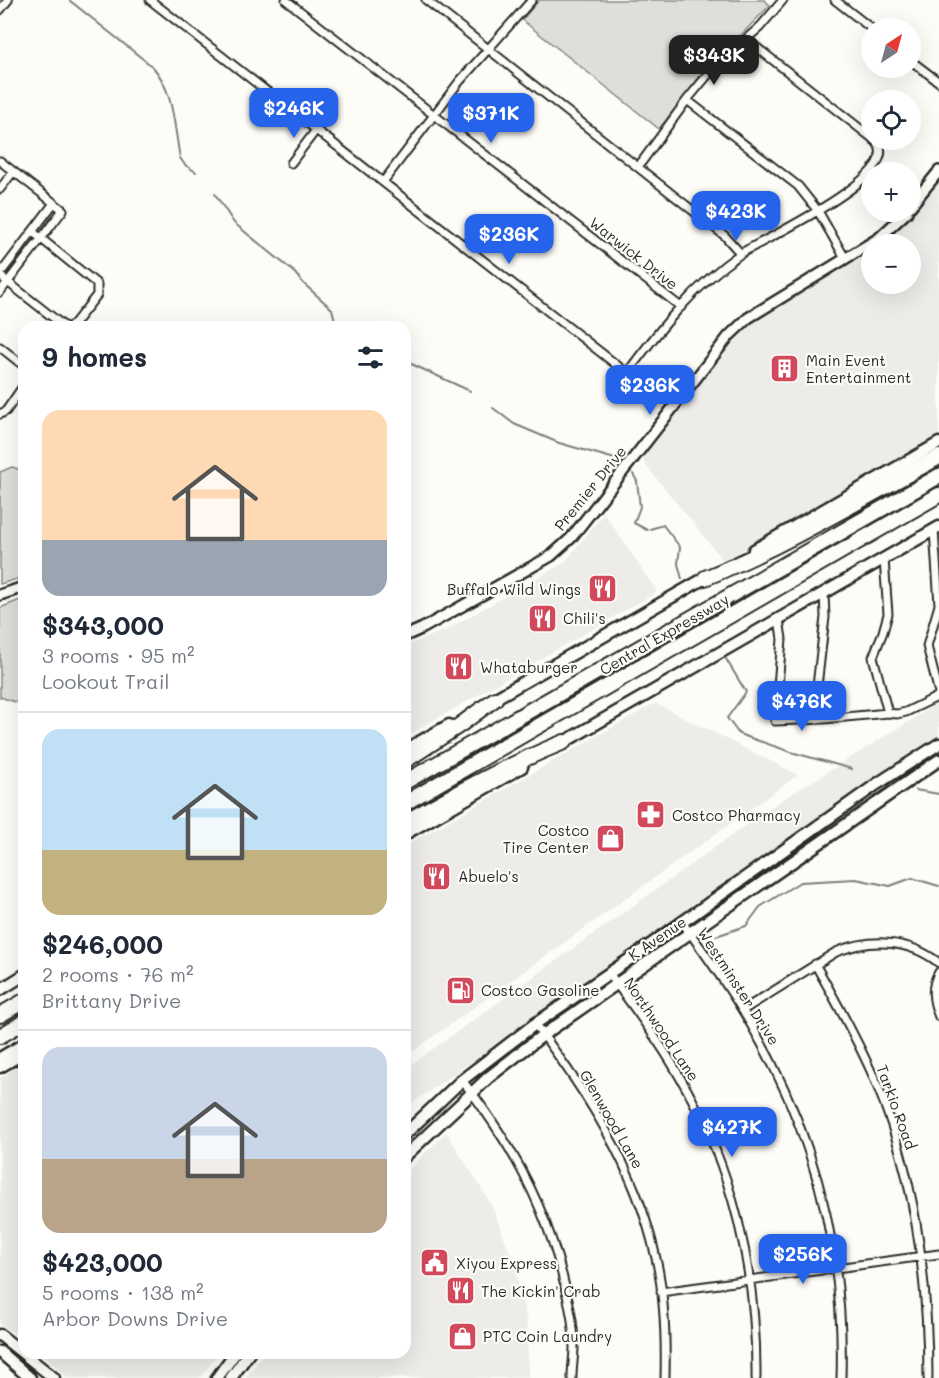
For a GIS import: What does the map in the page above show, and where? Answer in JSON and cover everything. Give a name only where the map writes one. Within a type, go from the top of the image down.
[{"type":"highway","points":[[705,578],[772,547],[939,458]]},
{"type":"highway","name":"Central Expressway","points":[[411,779],[939,476]]},
{"type":"highway","name":"Central Expressway","points":[[411,800],[939,495]]},
{"type":"highway","points":[[411,757],[495,699]]},
{"type":"highway","points":[[411,819],[483,777],[564,742]]},
{"type":"highway","points":[[0,1015],[18,1004]]},
{"type":"highway","points":[[0,1036],[18,1026]]},
{"type":"main road","name":"Central Expressway","points":[[411,747],[939,443]]},
{"type":"main road","points":[[411,831],[937,528]]},
{"type":"main road","name":"K Avenue","points":[[411,1128],[462,1080],[535,1024],[856,799],[939,744]]},
{"type":"main road","name":"K Avenue","points":[[411,1150],[489,1077],[543,1035],[866,813],[939,760]]},
{"type":"main road","points":[[856,799],[866,813]]},
{"type":"main road","points":[[0,985],[18,976]]},
{"type":"main road","points":[[0,990],[18,977]]},
{"type":"main road","points":[[0,1058],[18,1048]]},
{"type":"main road","points":[[0,1067],[18,1056]]},
{"type":"main road","points":[[0,1335],[18,1350]]},
{"type":"main road","points":[[0,1352],[30,1378]]},
{"type":"main road","points":[[16,1367],[23,1359]]},
{"type":"main road","points":[[30,1359],[54,1378]]},
{"type":"main road","points":[[217,1378],[231,1359]]},
{"type":"main road","points":[[231,1378],[245,1359]]},
{"type":"street","points":[[0,10],[8,0]]},
{"type":"street","points":[[150,0],[627,373],[681,307],[714,275],[741,254],[846,193],[863,178],[880,156],[878,150]]},
{"type":"street","name":"Warwick Drive","points":[[286,0],[681,307]]},
{"type":"street","points":[[426,0],[725,236],[741,254]]},
{"type":"street","points":[[383,182],[459,82],[490,50],[532,0]]},
{"type":"street","points":[[638,167],[716,65],[746,39],[783,0]]},
{"type":"street","points":[[835,0],[861,20]]},
{"type":"street","points":[[746,39],[861,130]]},
{"type":"street","points":[[921,68],[939,82]]},
{"type":"street","points":[[687,100],[798,186],[818,211],[845,258]]},
{"type":"street","points":[[291,163],[316,130]]},
{"type":"street","points":[[0,161],[63,210],[0,292]]},
{"type":"street","points":[[921,193],[939,171]]},
{"type":"street","points":[[0,189],[13,172]]},
{"type":"street","points":[[54,203],[0,275],[59,321]]},
{"type":"street","points":[[43,218],[52,225]]},
{"type":"street","name":"Premier Drive","points":[[411,633],[551,556],[571,538],[729,336],[748,318],[879,238],[896,222]]},
{"type":"street","points":[[33,232],[94,282],[98,290],[97,295],[76,321]]},
{"type":"street","points":[[14,256],[23,263]]},
{"type":"street","points":[[0,347],[18,361]]},
{"type":"street","points":[[0,414],[6,411],[18,394]]},
{"type":"street","points":[[779,619],[782,639],[775,721],[824,719],[888,712],[897,714],[906,712],[939,695],[927,646],[939,605],[937,528]]},
{"type":"street","points":[[884,559],[888,614],[873,657],[888,712]]},
{"type":"street","points":[[0,595],[18,589]]},
{"type":"street","points":[[824,593],[825,617],[816,695],[824,719]]},
{"type":"street","name":"Westminster Drive","points":[[682,922],[743,1010],[777,1072],[809,1150],[829,1223],[837,1269],[841,1310],[841,1378]]},
{"type":"street","points":[[743,1010],[836,951],[848,947],[886,942],[913,948],[939,963]]},
{"type":"street","name":"Tarkio Road","points":[[815,964],[857,1043],[887,1113],[902,1159],[922,1257],[926,1298],[928,1378]]},
{"type":"street","name":"Northwood Lane","points":[[609,972],[660,1045],[698,1110],[717,1152],[743,1236],[751,1280],[756,1336],[756,1378]]},
{"type":"street","points":[[939,972],[934,980],[933,991],[934,1004],[939,1017]]},
{"type":"street","name":"Glenwood Lane","points":[[535,1024],[586,1099],[626,1169],[634,1188],[656,1255],[666,1352],[665,1378]]},
{"type":"street","points":[[462,1080],[522,1168],[549,1227],[572,1316],[574,1345],[572,1378]]},
{"type":"street","points":[[661,1292],[939,1254]]},
{"type":"shaded area","points":[[539,0],[764,0],[770,5],[742,34],[716,56],[659,129],[522,20]]},
{"type":"shaded area","points":[[939,179],[939,437],[724,561],[644,463],[643,457],[736,337],[770,308],[861,255],[861,294],[921,294],[921,234],[889,234],[903,222],[921,222],[921,202]]},
{"type":"shaded area","points":[[12,467],[18,469],[18,579],[0,584],[0,472]]},
{"type":"shaded area","points":[[604,513],[657,592],[411,734],[411,644],[446,630],[565,562]]},
{"type":"shaded area","points":[[18,601],[18,703],[0,697],[0,608]]},
{"type":"shaded area","points":[[939,701],[939,737],[411,1104],[411,1065],[777,803]]},
{"type":"shaded area","points":[[655,703],[798,775],[411,1053],[411,843]]},
{"type":"shaded area","points":[[18,1067],[18,1336],[0,1324],[0,1078]]},
{"type":"shaded area","points":[[446,1132],[491,1204],[514,1263],[527,1321],[528,1378],[246,1378],[260,1359],[411,1359],[411,1168]]},
{"type":"shaded area","points":[[49,1359],[214,1359],[200,1378],[71,1378],[63,1374]]},
{"type":"waterway","points":[[69,0],[153,67],[169,98],[180,158],[185,165],[196,172]]},
{"type":"waterway","points":[[215,194],[234,223],[293,271],[332,309],[335,321]]},
{"type":"waterway","points":[[411,364],[470,391]]},
{"type":"waterway","points":[[493,408],[514,424],[559,443],[615,459]]},
{"type":"waterway","points":[[633,474],[637,481],[640,507],[634,523],[647,530],[663,525],[680,547],[678,564],[682,579]]},
{"type":"waterway","points":[[726,659],[746,692],[727,718],[739,734],[791,752],[852,769]]},
{"type":"waterway","points":[[915,790],[939,794]]},
{"type":"waterway","points":[[716,936],[746,926],[760,907],[800,882],[856,879],[890,886],[912,878],[939,886]]},
{"type":"place","name":"Main Event Entertainment","points":[[785,369]]},
{"type":"place","name":"Buffalo Wild Wings","points":[[602,589]]},
{"type":"place","name":"Chili's","points":[[542,618]]},
{"type":"place","name":"Whataburger","points":[[459,667]]},
{"type":"place","name":"Costco Pharmacy","points":[[651,815]]},
{"type":"place","name":"Costco Tire Center","points":[[610,839]]},
{"type":"place","name":"Abuelo's","points":[[437,876]]},
{"type":"place","name":"Costco Gasoline","points":[[460,990]]},
{"type":"place","name":"Xiyou Express","points":[[435,1263]]},
{"type":"place","name":"The Kickin' Crab","points":[[460,1291]]},
{"type":"place","name":"PTC Coin Laundry","points":[[462,1336]]}]
